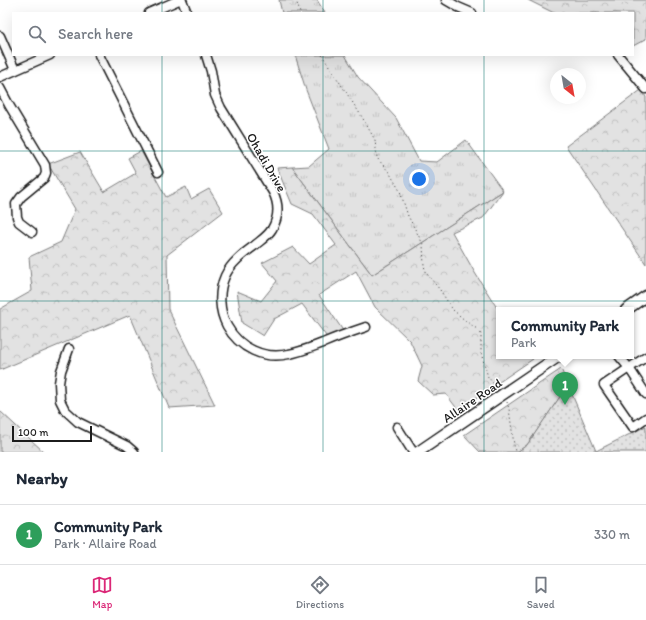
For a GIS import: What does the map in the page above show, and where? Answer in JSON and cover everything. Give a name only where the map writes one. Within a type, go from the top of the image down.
[{"type":"main road","points":[[630,307],[646,296]]},
{"type":"main road","name":"Allaire Road","points":[[418,452],[555,359]]},
{"type":"street","points":[[151,12],[180,0],[187,12]]},
{"type":"street","points":[[446,0],[470,12]]},
{"type":"street","points":[[0,36],[15,70]]},
{"type":"street","points":[[0,77],[48,56]]},
{"type":"street","points":[[100,56],[158,172]]},
{"type":"street","name":"Ohadi Drive","points":[[206,56],[217,101],[273,192],[277,204],[277,214],[272,230],[266,237],[232,265],[225,278],[221,291],[221,306],[226,325],[239,342],[251,350],[279,356],[299,351],[366,327]]},
{"type":"street","points":[[619,56],[646,89]]},
{"type":"street","points":[[0,88],[45,165],[46,172],[44,178],[21,197],[16,204],[19,222],[32,232]]},
{"type":"street","points":[[69,349],[61,371],[59,383],[60,400],[65,410],[78,422],[127,446],[134,452]]},
{"type":"street","points":[[646,357],[604,385],[632,427],[646,418]]},
{"type":"street","points":[[622,359],[646,394]]},
{"type":"street","points":[[398,427],[414,452]]},
{"type":"path","points":[[296,0],[300,12]]},
{"type":"path","points":[[323,56],[362,117],[375,140],[377,158],[389,172],[400,191],[408,216],[423,244],[424,266],[427,274],[453,310],[478,329],[481,334],[481,353],[488,377],[507,402],[509,409],[514,452]]},
{"type":"green space","points":[[279,0],[317,0],[324,12],[282,12]]},
{"type":"green space","points":[[528,0],[646,0],[646,39],[634,45],[634,12],[552,12]]},
{"type":"green space","points":[[295,56],[346,56],[358,77],[396,118],[419,161],[437,162],[466,140],[503,191],[372,275],[292,167],[309,166],[329,149],[306,90]]},
{"type":"green space","points":[[641,90],[646,97],[646,264],[566,146]]},
{"type":"green space","points":[[141,151],[166,197],[186,187],[191,199],[209,189],[223,212],[167,255],[168,309],[215,405],[169,408],[130,315],[0,370],[0,309],[32,291],[29,257],[61,242],[75,209],[48,164],[80,152],[104,192],[136,173],[128,158]]},
{"type":"green space","points":[[292,167],[372,275],[503,191],[483,218],[452,232],[496,307],[496,359],[533,359],[458,410],[446,394],[433,395],[418,381],[422,366],[410,341],[375,307],[356,271],[319,295],[346,335],[329,340],[302,304],[274,319],[263,336],[242,323],[237,291],[261,301],[277,281],[262,263],[293,247],[309,264],[336,245],[313,214],[292,204],[277,168]]},
{"type":"green space","points":[[561,369],[568,385],[527,445],[517,452],[480,452],[464,435]]},
{"type":"green space","points":[[568,385],[596,451],[646,426],[646,452],[517,452],[527,445]]},
{"type":"green space","points":[[0,411],[44,452],[0,452]]},
{"type":"place","name":"Community Park","points":[[565,405]]}]
